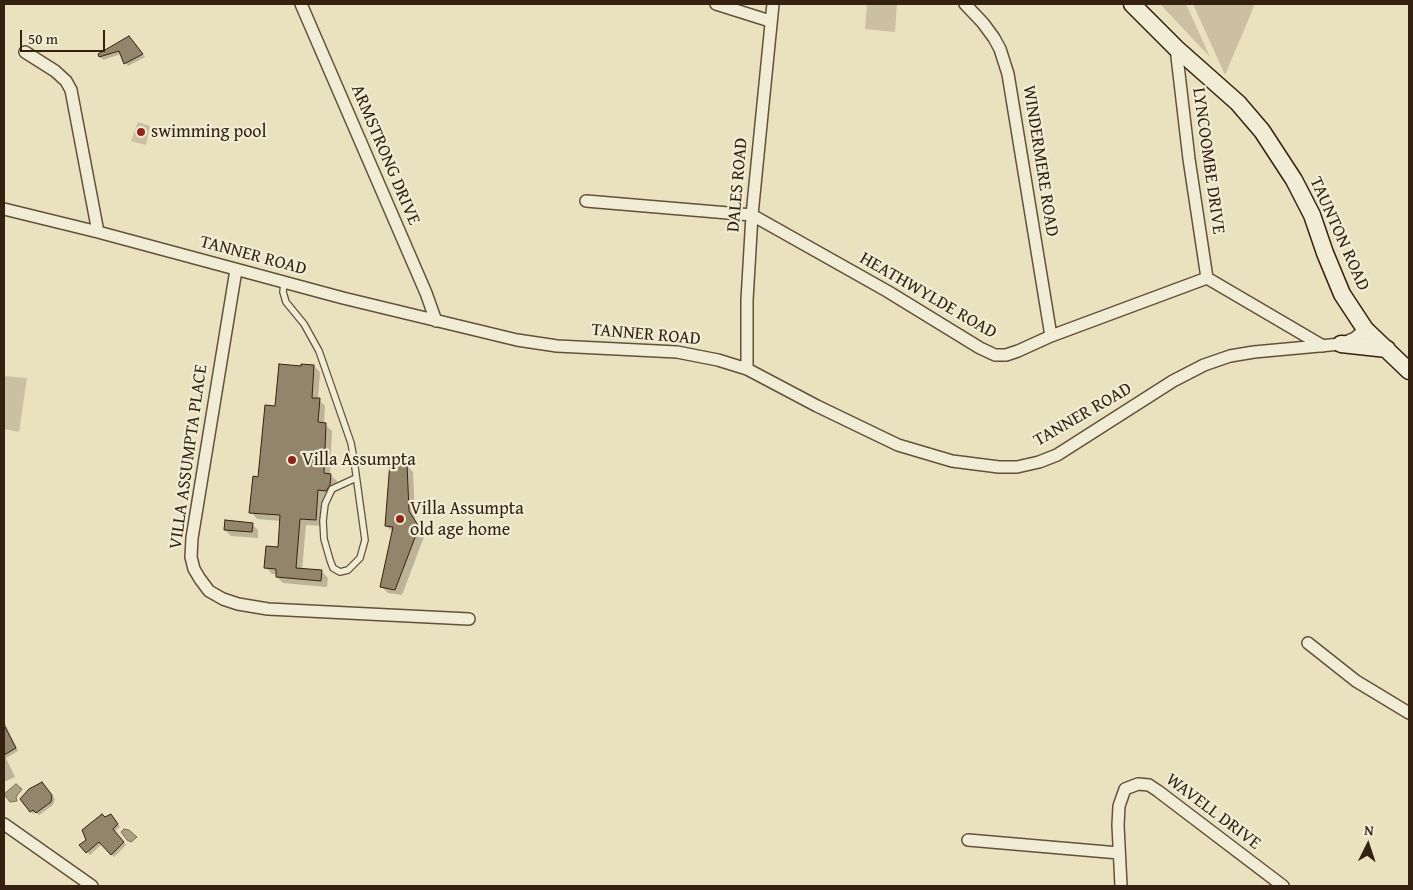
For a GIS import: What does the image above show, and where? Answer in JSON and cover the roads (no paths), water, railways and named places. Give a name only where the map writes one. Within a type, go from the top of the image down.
[{"type":"street","name":"ARMSTRONG DRIVE","points":[[301,4],[426,293],[436,321]]},
{"type":"street","points":[[716,4],[770,21]]},
{"type":"street","name":"DALES ROAD","points":[[747,369],[747,300],[752,215],[773,4]]},
{"type":"street","name":"WINDERMERE ROAD","points":[[964,4],[994,38],[1000,49],[1008,74],[1051,336]]},
{"type":"street","name":"TAUNTON ROAD","points":[[1132,4],[1176,48],[1238,103],[1262,131],[1279,156],[1312,215],[1342,294],[1366,329],[1409,371]]},
{"type":"street","name":"LYNCOOMBE DRIVE","points":[[1176,48],[1189,159],[1207,278]]},
{"type":"street","points":[[25,52],[56,71],[66,81],[71,90],[98,232]]},
{"type":"street","name":"HEATHWYLDE ROAD","points":[[586,201],[752,215],[887,291],[990,354],[1000,355],[1018,351],[1051,336],[1207,278]]},
{"type":"street","name":"TANNER ROAD","points":[[4,209],[98,232],[284,283],[535,344],[677,352],[718,360],[747,369],[817,406],[898,445],[952,460],[1000,467],[1017,467],[1057,455],[1173,382],[1204,366],[1230,356],[1341,344],[1355,338],[1366,329]]},
{"type":"street","name":"VILLA ASSUMPTA PLACE","points":[[236,270],[192,538],[191,558],[194,569],[200,579],[209,591],[223,599],[238,604],[268,609],[469,619]]},
{"type":"street","points":[[1207,278],[1323,346]]},
{"type":"street","points":[[1341,344],[1387,349]]},
{"type":"street","points":[[1308,643],[1356,681],[1409,713]]},
{"type":"street","name":"WAVELL DRIVE","points":[[1121,886],[1119,806],[1125,789],[1132,786],[1149,785],[1283,886]]},
{"type":"street","points":[[4,824],[92,886]]},
{"type":"street","points":[[968,840],[1119,853]]},
{"type":"lane","points":[[284,283],[283,292],[286,302],[312,336],[326,368],[351,444],[356,478],[365,540],[360,558],[348,570],[340,572],[333,568],[324,539],[323,521],[325,504],[332,490],[356,478]]},
{"type":"place","name":"swimming pool","points":[[141,132]]},
{"type":"place","name":"Villa Assumpta","points":[[292,460]]},
{"type":"place","name":"Villa Assumpta old age home","points":[[400,519]]}]
